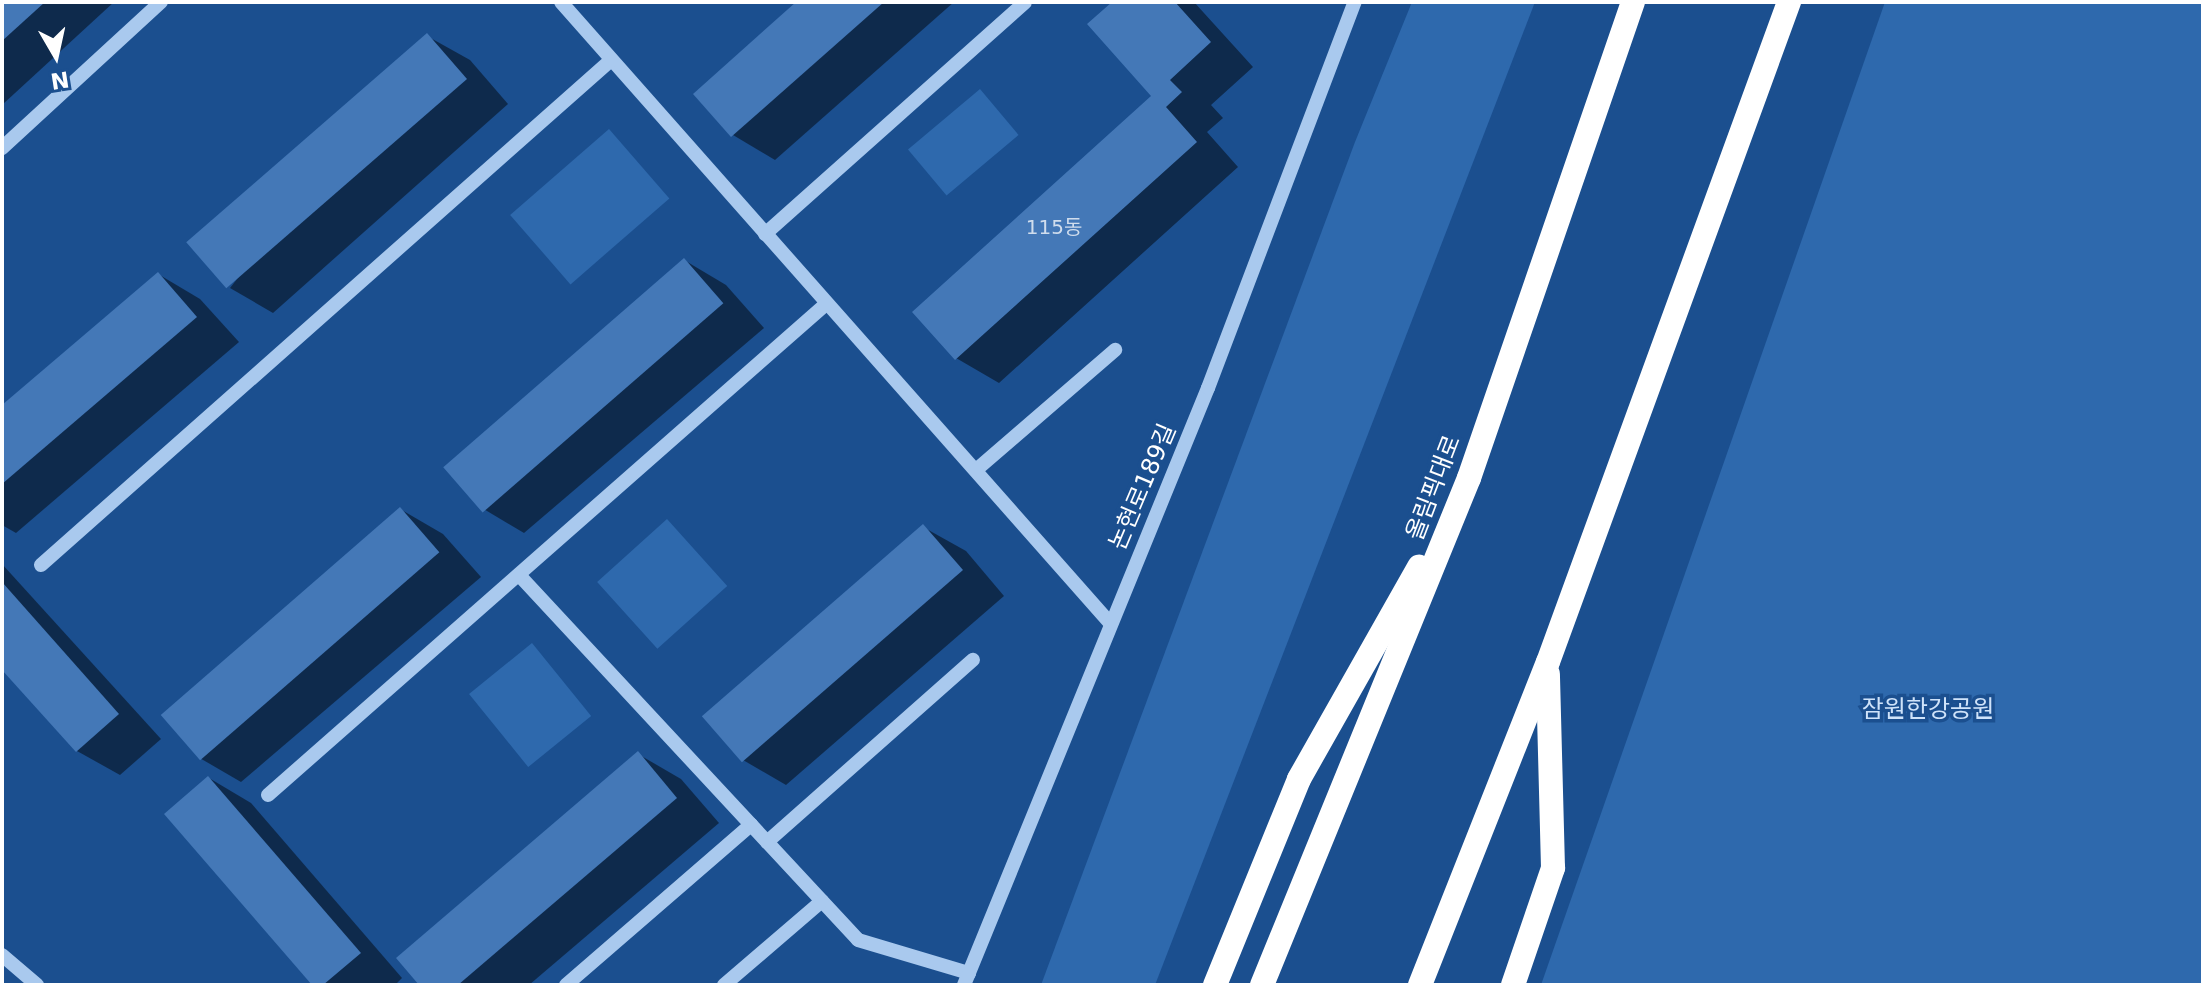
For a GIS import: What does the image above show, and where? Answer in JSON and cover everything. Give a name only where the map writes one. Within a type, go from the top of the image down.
[{"type":"highway","name":"올림픽대로","points":[[1262,985],[1469,478],[1633,2]]},
{"type":"highway","points":[[1420,985],[1548,662],[1789,2]]},
{"type":"highway","points":[[1215,985],[1299,779],[1469,478]]},
{"type":"highway","points":[[1513,985],[1553,868],[1548,662]]},
{"type":"street","points":[[2,148],[161,2]]},
{"type":"street","points":[[561,2],[1110,623]]},
{"type":"street","points":[[765,234],[1025,2]]},
{"type":"street","name":"논현로189길","points":[[967,979],[1208,388],[1355,2]]},
{"type":"street","points":[[41,565],[611,60]]},
{"type":"street","points":[[268,795],[826,304]]},
{"type":"street","points":[[976,470],[1115,350]]},
{"type":"street","points":[[519,575],[858,940],[967,979]]},
{"type":"street","points":[[767,842],[973,660]]},
{"type":"street","points":[[566,985],[751,825]]},
{"type":"street","points":[[724,985],[822,901]]},
{"type":"street","points":[[2,955],[37,985]]},
{"type":"green space","points":[[1412,2],[1535,2],[1155,985],[1041,985],[1355,142]]},
{"type":"green space","name":"잠원한강공원","points":[[1885,2],[2203,2],[2203,985],[1541,985]]},
{"type":"green space","points":[[980,89],[1019,135],[947,195],[908,149]]},
{"type":"green space","points":[[609,129],[669,198],[570,284],[510,215]]},
{"type":"green space","points":[[667,519],[727,586],[657,649],[597,582]]},
{"type":"green space","points":[[532,643],[591,716],[528,767],[469,694]]},
{"type":"building","points":[[2,2],[45,2],[2,41]]},
{"type":"building","points":[[796,2],[884,2],[731,137],[693,94]]},
{"type":"building","points":[[1112,2],[1175,2],[1211,42],[1170,80],[1182,92],[1166,107],[1197,142],[955,360],[912,312],[1151,96],[1087,24]]},
{"type":"building","points":[[427,33],[467,79],[226,288],[186,242]]},
{"type":"building","points":[[684,258],[723,303],[483,513],[443,467]]},
{"type":"building","points":[[158,272],[197,317],[2,484],[2,405]]},
{"type":"building","points":[[400,507],[439,552],[200,760],[161,715]]},
{"type":"building","points":[[923,524],[963,570],[742,762],[702,716]]},
{"type":"building","points":[[2,582],[119,714],[76,752],[2,670]]},
{"type":"building","points":[[638,751],[677,798],[458,985],[419,985],[396,958]]},
{"type":"building","points":[[208,776],[361,953],[323,985],[312,985],[164,814]]}]
